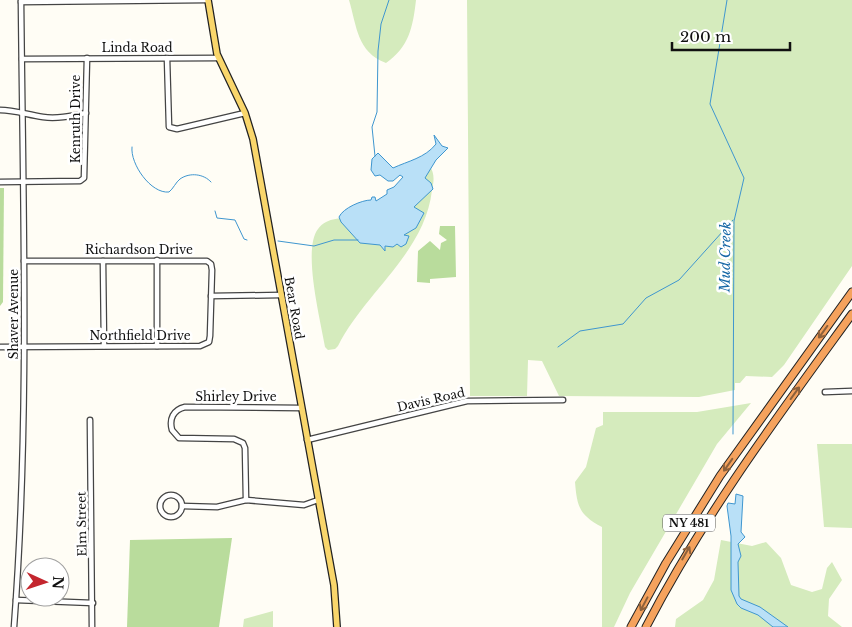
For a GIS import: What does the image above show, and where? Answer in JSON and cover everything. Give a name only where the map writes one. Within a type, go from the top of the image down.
[{"type":"highway","name":"NY 481","points":[[631,627],[666,563],[715,483],[852,292]]},
{"type":"highway","name":"NY 481","points":[[646,627],[675,571],[716,505],[852,314]]},
{"type":"main road","name":"Bear Road","points":[[208,0],[218,58],[245,113],[256,152],[334,585],[337,627]]},
{"type":"street","points":[[21,1],[208,0]]},
{"type":"street","name":"Shaver Avenue","points":[[14,627],[21,496],[24,346],[21,1]]},
{"type":"street","name":"Kenruth Drive","points":[[22,182],[84,179],[87,58]]},
{"type":"street","points":[[167,58],[167,125],[172,129],[245,113]]},
{"type":"street","name":"Linda Road","points":[[22,59],[218,58]]},
{"type":"street","points":[[0,110],[54,118],[86,113]]},
{"type":"street","points":[[0,182],[22,182]]},
{"type":"street","points":[[158,260],[158,346]]},
{"type":"street","name":"Richardson Drive","points":[[24,261],[207,261],[211,264],[212,270],[211,296]]},
{"type":"street","points":[[103,261],[104,346]]},
{"type":"street","points":[[211,296],[281,295]]},
{"type":"street","name":"Northfield Drive","points":[[0,347],[200,346],[208,342],[211,296]]},
{"type":"street","points":[[825,392],[852,391]]},
{"type":"street","name":"Davis Road","points":[[307,440],[468,401],[563,400]]},
{"type":"street","name":"Shirley Drive","points":[[246,500],[243,443],[234,439],[179,438],[171,425],[175,412],[185,407],[301,408]]},
{"type":"street","name":"Elm Street","points":[[90,420],[92,627]]},
{"type":"street","points":[[171,495],[178,498],[182,506],[179,514],[171,517],[163,514],[160,506],[163,498],[171,495]]},
{"type":"street","points":[[182,506],[217,507],[246,500],[297,505],[318,500]]},
{"type":"street","points":[[16,600],[93,603]]},
{"type":"green space","points":[[349,0],[416,0],[411,28],[405,43],[394,57],[386,63],[376,58],[364,45],[357,29]]},
{"type":"green space","points":[[467,0],[852,0],[852,266],[784,365],[772,377],[746,376],[740,383],[735,383],[735,390],[699,397],[559,396],[542,361],[528,360],[527,396],[470,396]]},
{"type":"green space","points":[[429,165],[433,174],[433,183],[427,213],[418,233],[406,253],[350,326],[338,346],[335,349],[328,350],[325,347],[312,269],[312,252],[318,229],[326,222],[351,216],[375,204]]},
{"type":"green space","points":[[0,188],[4,188],[3,302],[0,306]]},
{"type":"green space","points":[[440,226],[455,226],[456,277],[430,279],[430,283],[417,282],[418,251],[430,241],[440,250],[441,243],[447,240],[439,234]]},
{"type":"green space","points":[[751,403],[717,444],[630,593],[614,627],[602,627],[602,527],[588,518],[578,504],[575,482],[586,467],[596,428],[603,425],[603,412],[697,412]]},
{"type":"green space","points":[[817,444],[852,444],[852,528],[824,527]]},
{"type":"green space","points":[[232,538],[219,627],[127,627],[130,540]]},
{"type":"green space","points":[[721,540],[752,546],[766,542],[781,558],[791,585],[812,592],[822,589],[827,568],[832,562],[842,580],[829,599],[828,616],[842,627],[675,627],[676,619],[703,600],[714,580]]},
{"type":"green space","points":[[273,611],[273,627],[243,627],[244,619]]},
{"type":"water","points":[[434,135],[442,146],[448,148],[436,160],[425,178],[431,183],[433,189],[414,207],[424,213],[416,228],[404,235],[409,236],[406,244],[401,247],[397,244],[393,247],[385,246],[385,251],[380,245],[360,243],[341,222],[339,217],[353,205],[371,200],[372,197],[375,197],[376,201],[387,194],[387,190],[394,187],[403,177],[400,175],[393,181],[388,181],[380,175],[375,176],[371,170],[372,159],[378,153],[393,168],[422,156],[432,149],[436,144]]},
{"type":"water","points":[[736,494],[743,496],[741,532],[745,537],[738,544],[741,556],[738,562],[739,596],[741,599],[760,607],[788,627],[773,627],[758,615],[741,608],[737,604],[731,590],[731,536],[727,506],[728,503],[735,504]]},
{"type":"waterway","points":[[375,156],[372,127],[377,112],[378,51],[381,24],[389,0]]},
{"type":"waterway","name":"Mud Creek","points":[[727,0],[710,104],[744,178],[734,221],[733,434]]},
{"type":"waterway","points":[[132,147],[132,154],[138,169],[143,177],[155,188],[169,192],[180,179],[188,175],[201,176],[211,182]]},
{"type":"waterway","points":[[215,211],[217,218],[235,220],[244,239],[247,240]]},
{"type":"waterway","points":[[558,347],[580,331],[623,324],[646,298],[679,280],[733,220]]},
{"type":"waterway","points":[[278,241],[314,246],[334,240],[358,240]]}]
